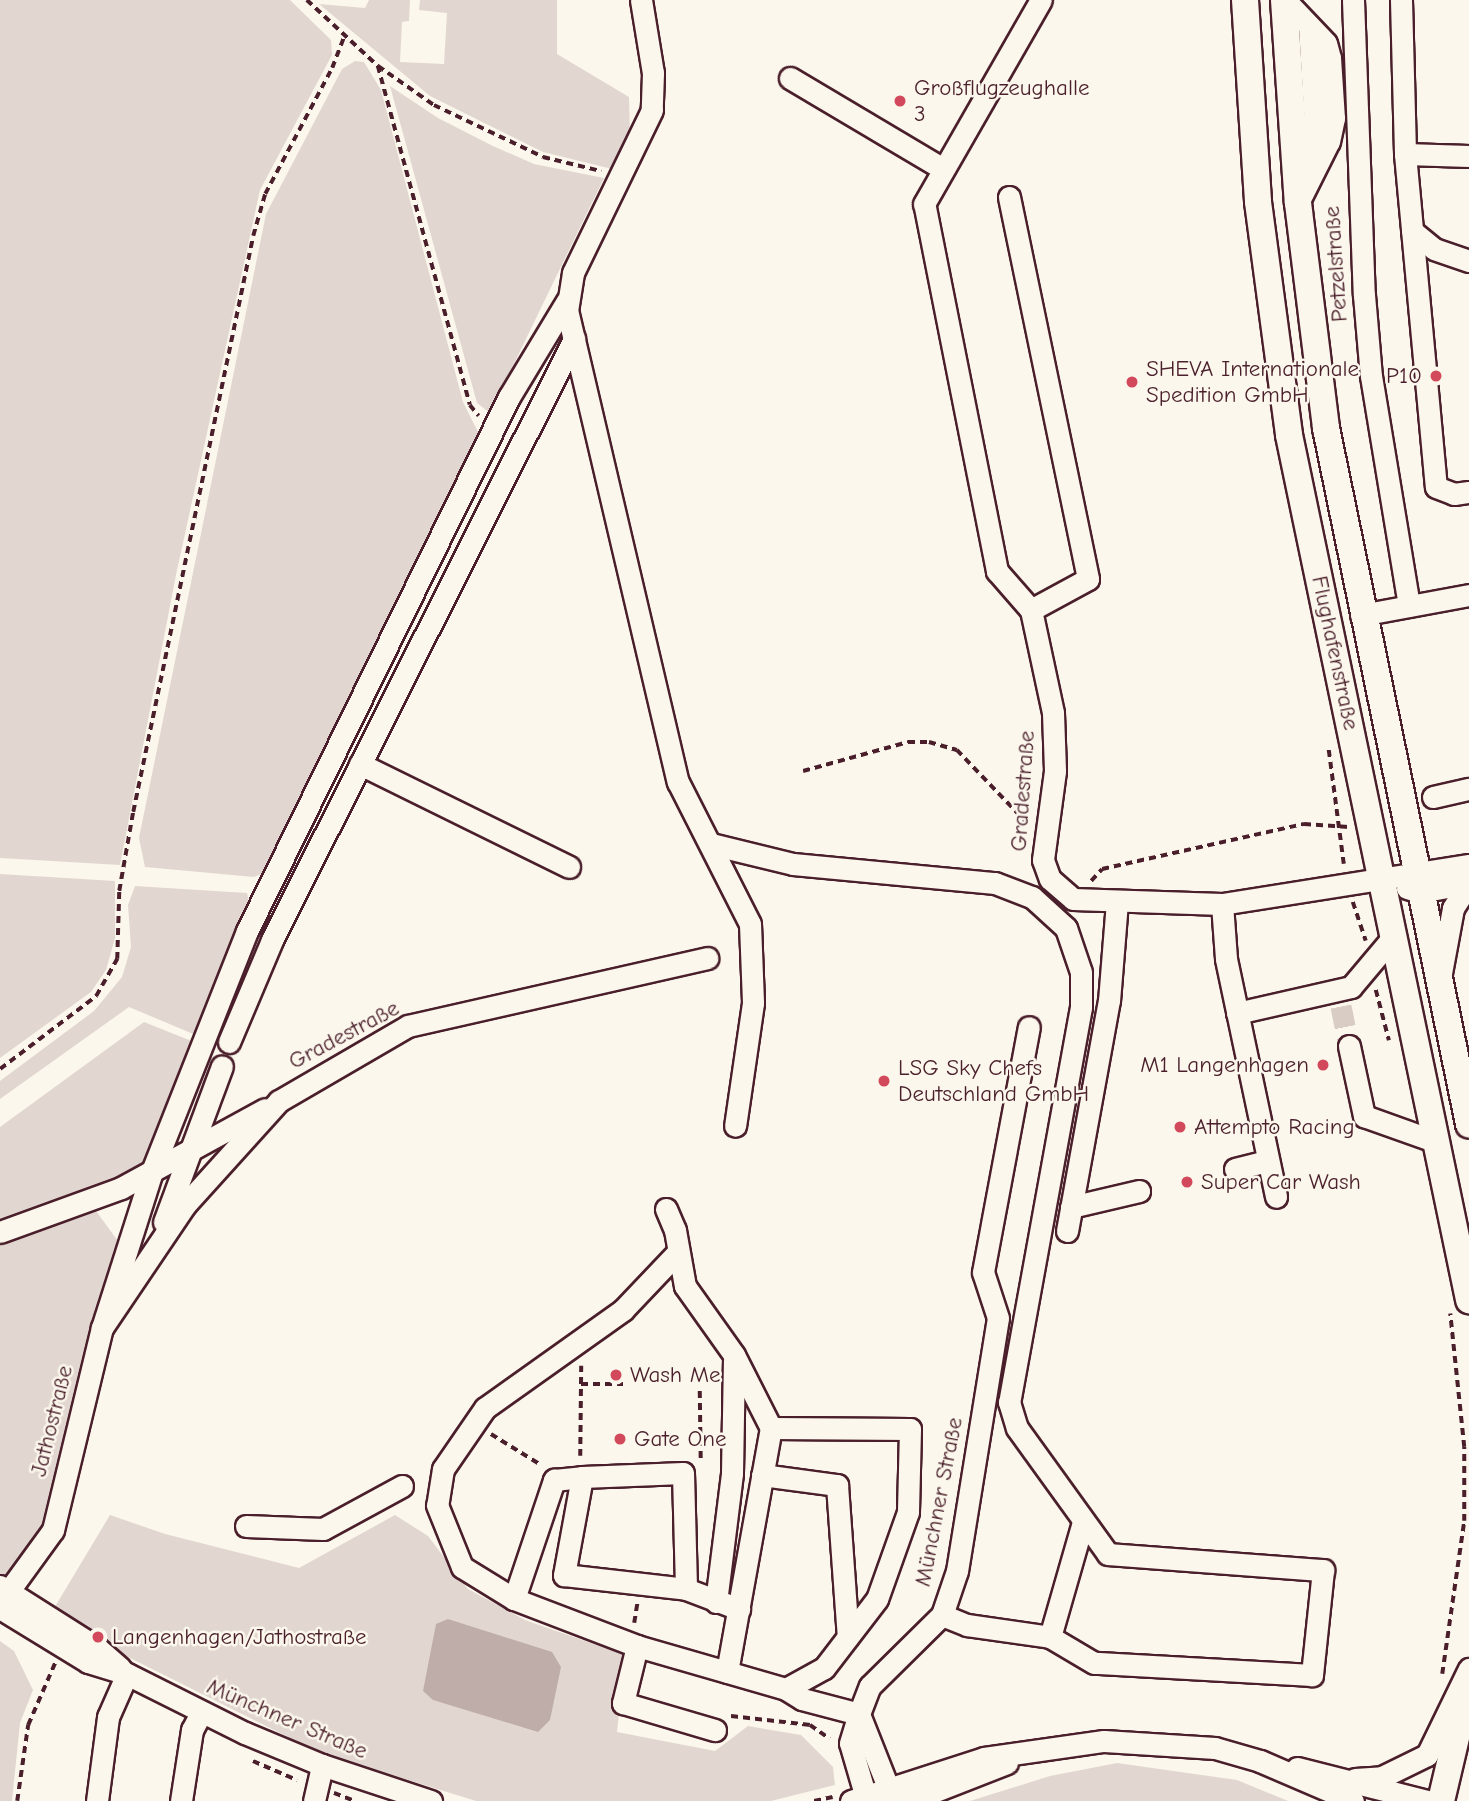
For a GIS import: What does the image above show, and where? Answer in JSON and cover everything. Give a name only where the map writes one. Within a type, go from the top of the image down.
[{"type":"main road","name":"Flughafenstraße","points":[[1245,0],[1258,202],[1287,422],[1437,1142],[1459,1303]]},
{"type":"main road","name":"Flughafenstraße","points":[[1284,0],[1298,203],[1326,428],[1361,615],[1469,1124]]},
{"type":"main road","points":[[1441,1801],[1469,1683]]},
{"type":"street","points":[[102,1328],[152,1171],[247,930],[492,431],[567,300],[573,273],[621,174],[655,93],[641,0]]},
{"type":"street","points":[[1009,197],[1088,579],[1031,610],[997,571],[924,204],[1041,0]]},
{"type":"street","points":[[1284,0],[1326,43],[1330,58],[1334,118],[1317,164],[1298,203]]},
{"type":"street","name":"Petzelstraße","points":[[1353,0],[1359,232],[1371,376],[1409,606]]},
{"type":"street","points":[[1401,0],[1405,154],[1436,487],[1454,494],[1469,492]]},
{"type":"street","points":[[790,79],[943,169]]},
{"type":"street","points":[[1405,154],[1469,156]]},
{"type":"street","points":[[1412,231],[1434,249],[1469,261]]},
{"type":"street","points":[[567,300],[678,782],[750,924],[753,1003],[735,1126]]},
{"type":"street","points":[[229,1042],[272,940],[574,339]]},
{"type":"street","points":[[1361,615],[1469,595]]},
{"type":"street","name":"Gradestraße","points":[[1031,610],[1053,713],[1055,771],[1043,860],[1051,879],[1073,899]]},
{"type":"street","points":[[360,764],[569,867]]},
{"type":"street","points":[[1433,797],[1469,789]]},
{"type":"street","points":[[711,844],[793,864],[995,883],[1032,897],[1066,928],[1081,972],[1081,1007],[1009,1402],[1017,1428],[1108,1554],[1323,1570],[1312,1675],[1094,1663],[1050,1637],[967,1625],[942,1615]]},
{"type":"street","points":[[1418,883],[1469,865]]},
{"type":"street","points":[[1073,899],[1222,904],[1382,880],[1469,883]]},
{"type":"street","points":[[1440,985],[1453,908],[1469,883]]},
{"type":"street","points":[[1067,1231],[1109,1001],[1117,902]]},
{"type":"street","points":[[1222,904],[1237,1013],[1276,1197]]},
{"type":"street","points":[[1237,1013],[1343,995],[1394,936]]},
{"type":"street","name":"Gradestraße","points":[[154,1251],[185,1205],[279,1101],[408,1026],[708,958]]},
{"type":"street","name":"Münchner Straße","points":[[856,1796],[850,1743],[870,1686],[942,1615],[957,1571],[998,1318],[983,1272],[1029,1027]]},
{"type":"street","points":[[1349,1046],[1364,1116],[1437,1142]]},
{"type":"street","points":[[154,1251],[222,1066]]},
{"type":"street","points":[[0,1232],[121,1188],[279,1101]]},
{"type":"street","points":[[1235,1169],[1267,1161]]},
{"type":"street","points":[[1071,1207],[1139,1191]]},
{"type":"street","name":"Jathostraße","points":[[2,1597],[53,1530],[102,1328],[154,1251]]},
{"type":"street","points":[[727,1672],[771,1428],[734,1355],[685,1286],[677,1253],[623,1310],[485,1408],[443,1469],[437,1505],[462,1567],[514,1599],[637,1646],[727,1672],[786,1689],[802,1699],[859,1714],[891,1795]]},
{"type":"street","points":[[716,1602],[732,1474],[734,1355]]},
{"type":"street","points":[[771,1428],[910,1429],[908,1512],[877,1599],[824,1668],[786,1689]]},
{"type":"street","points":[[514,1599],[554,1480],[581,1478],[682,1473],[686,1589]]},
{"type":"street","points":[[762,1475],[837,1485],[848,1637]]},
{"type":"street","points":[[581,1478],[564,1575],[686,1589],[738,1609]]},
{"type":"street","points":[[246,1526],[323,1529],[402,1486]]},
{"type":"street","points":[[1050,1637],[1083,1522]]},
{"type":"street","name":"Münchner Straße","points":[[2,1597],[62,1648],[127,1674],[201,1713],[322,1765],[372,1792],[431,1801]]},
{"type":"street","name":"Münchner Straße","points":[[2,1597],[96,1647],[127,1674]]},
{"type":"street","points":[[637,1646],[623,1703],[715,1730]]},
{"type":"street","points":[[1355,1779],[1382,1777],[1427,1755],[1469,1669]]},
{"type":"street","points":[[97,1801],[108,1717],[127,1674]]},
{"type":"street","points":[[181,1801],[192,1730],[201,1713]]},
{"type":"street","points":[[856,1796],[891,1795],[984,1758],[1024,1755],[1104,1741],[1161,1741],[1355,1779],[1427,1801]]},
{"type":"street","points":[[910,1801],[1024,1755]]},
{"type":"street","points":[[1260,1761],[1353,1801]]},
{"type":"street","points":[[314,1801],[322,1765]]},
{"type":"path","points":[[307,0],[378,66],[434,105],[543,157],[621,174]]},
{"type":"path","points":[[0,1069],[96,996],[117,960],[119,891],[133,812],[253,236],[265,194],[332,68],[344,36]]},
{"type":"path","points":[[378,66],[470,405],[492,431]]},
{"type":"path","points":[[803,771],[908,742],[947,747],[972,764],[1045,842]]},
{"type":"path","points":[[1073,899],[1102,869],[1304,824],[1339,829]]},
{"type":"path","points":[[1342,850],[1348,883],[1392,1050]]},
{"type":"path","points":[[1439,1685],[1464,1521],[1459,1303]]},
{"type":"path","points":[[581,1339],[581,1478]]},
{"type":"path","points":[[581,1384],[623,1384]]},
{"type":"path","points":[[474,1424],[544,1466]]},
{"type":"path","points":[[17,1801],[28,1725],[62,1648]]},
{"type":"path","points":[[748,1720],[810,1725],[832,1740]]},
{"type":"path","points":[[814,1801],[834,1796],[856,1796]]},
{"type":"shaded area","points":[[0,0],[290,0],[331,40],[332,55],[260,190],[176,575],[120,865],[0,858]]},
{"type":"shaded area","points":[[369,0],[410,0],[409,21],[402,22],[400,62],[444,64],[447,13],[419,10],[420,0],[557,0],[557,54],[629,97],[630,136],[612,169],[543,152],[430,96],[319,4],[365,8]]},
{"type":"shaded area","points":[[355,61],[364,62],[381,90],[463,402],[479,434],[266,872],[254,877],[145,867],[139,838],[266,214],[342,69]]},
{"type":"shaded area","points":[[390,86],[438,118],[534,164],[604,178],[490,413],[477,403]]},
{"type":"shaded area","points":[[0,874],[115,881],[115,938],[106,970],[91,992],[0,1058]]},
{"type":"shaded area","points":[[135,886],[247,893],[250,907],[198,1036],[129,1007],[0,1099],[0,1081],[94,1011],[122,977],[131,947],[128,905]]},
{"type":"shaded area","points":[[144,1022],[194,1042],[147,1168],[0,1226],[0,1127]]},
{"type":"shaded area","points":[[88,1200],[126,1252],[53,1530],[0,1603],[0,1232]]},
{"type":"shaded area","points":[[110,1515],[165,1534],[299,1568],[395,1515],[428,1536],[468,1589],[525,1620],[625,1655],[617,1732],[715,1751],[748,1726],[801,1735],[833,1767],[835,1785],[771,1801],[476,1801],[318,1752],[108,1647],[53,1610]]},
{"type":"shaded area","points":[[448,1619],[552,1652],[561,1667],[550,1720],[538,1732],[433,1700],[423,1691],[436,1624]]},
{"type":"shaded area","points":[[0,1641],[14,1651],[33,1690],[20,1723],[12,1801],[0,1801]]},
{"type":"shaded area","points":[[1117,1763],[1237,1780],[1288,1801],[970,1801],[1050,1776]]},
{"type":"tunnel","points":[[1341,1006],[1349,1046]]},
{"type":"place","name":"Großflugzeughalle 3","points":[[900,101]]},
{"type":"place","name":"P10","points":[[1436,376]]},
{"type":"place","name":"SHEVA Internationale Spedition GmbH","points":[[1132,382]]},
{"type":"place","name":"M1 Langenhagen","points":[[1323,1065]]},
{"type":"place","name":"LSG Sky Chefs Deutschland GmbH","points":[[884,1081]]},
{"type":"place","name":"Attempto Racing","points":[[1180,1127]]},
{"type":"place","name":"Super Car Wash","points":[[1187,1182]]},
{"type":"place","name":"Wash Me","points":[[616,1375]]},
{"type":"place","name":"Gate One","points":[[620,1439]]},
{"type":"place","name":"Langenhagen/Jathostraße","points":[[98,1637]]}]
